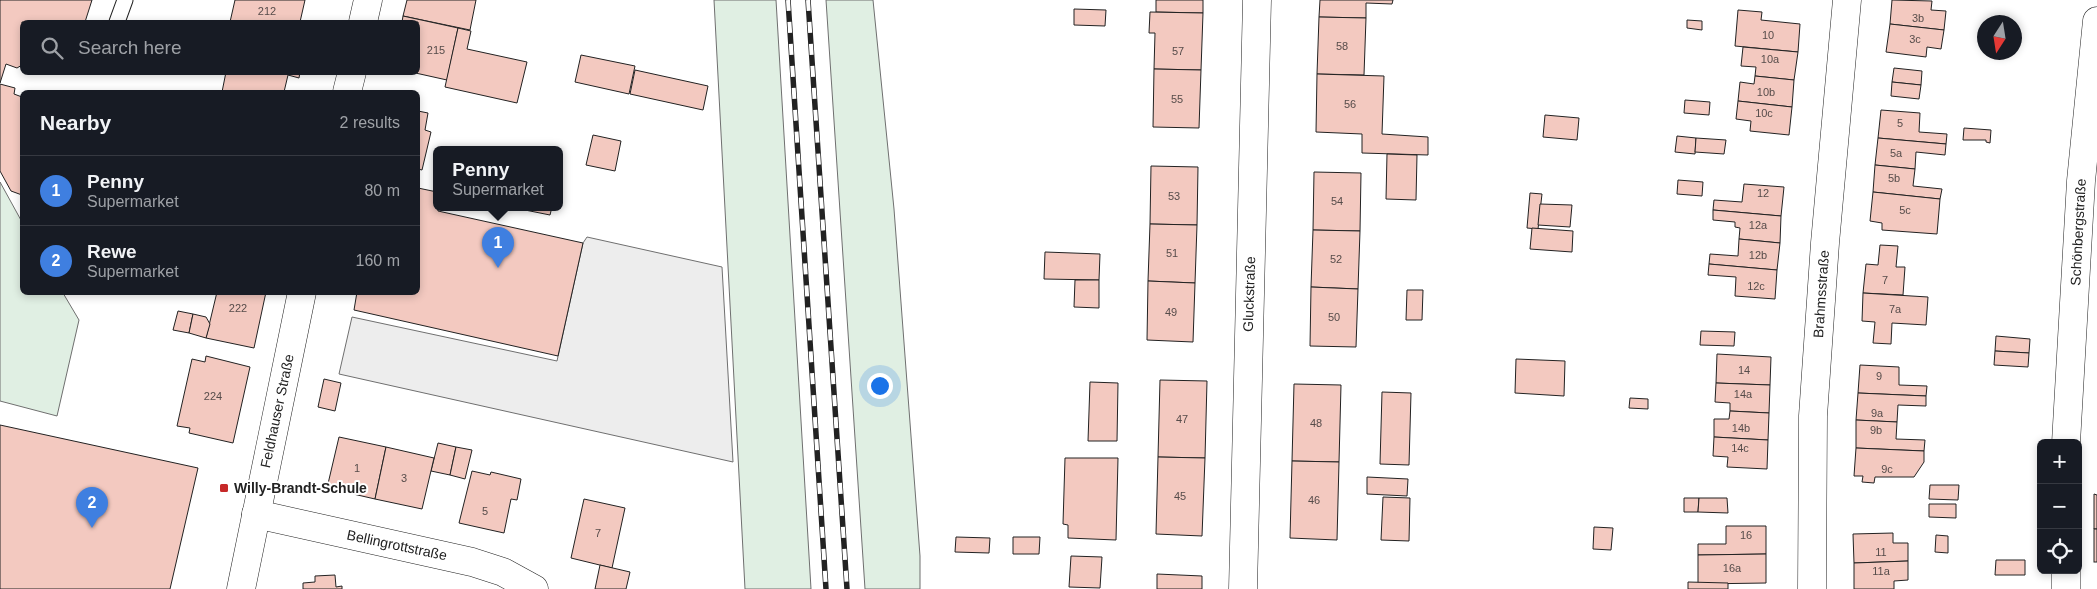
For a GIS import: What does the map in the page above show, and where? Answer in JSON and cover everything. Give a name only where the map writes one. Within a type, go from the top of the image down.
[{"type":"street","points":[[363,20],[368,0]]},
{"type":"street","name":"Gluckstraße","points":[[1243,589],[1258,0]]},
{"type":"street","name":"Brahmsstraße","points":[[1812,589],[1813,416],[1825,243],[1847,0]]},
{"type":"street","name":"Schönbergstraße","points":[[2066,439],[2081,181],[2097,21]]},
{"type":"street","points":[[348,90],[351,75]]},
{"type":"street","name":"Feldhauser Straße","points":[[241,589],[301,295]]},
{"type":"street","name":"Bellingrottstraße","points":[[256,514],[472,562],[503,572],[534,589]]},
{"type":"street","points":[[2066,574],[2066,589]]},
{"type":"lane","points":[[118,20],[124,0]]},
{"type":"green space","points":[[714,0],[776,0],[811,589],[745,589]]},
{"type":"green space","points":[[826,0],[873,0],[894,209],[920,556],[920,589],[865,589]]},
{"type":"green space","points":[[0,182],[20,218],[20,295],[64,295],[79,320],[57,416],[0,401]]},
{"type":"shaded area","points":[[587,237],[722,267],[733,462],[339,374],[352,317],[557,361],[583,243]]},
{"type":"building","points":[[0,0],[92,0],[86,20],[20,20],[20,66],[17,68],[6,64],[0,83]]},
{"type":"building","points":[[235,0],[305,0],[300,20],[230,20]]},
{"type":"building","points":[[407,0],[476,0],[470,30],[403,16]]},
{"type":"building","points":[[1156,0],[1203,0],[1203,13],[1156,12]]},
{"type":"building","points":[[1320,0],[1393,0],[1392,4],[1366,3],[1366,18],[1319,17]]},
{"type":"building","points":[[1892,0],[1932,1],[1931,10],[1946,11],[1944,30],[1890,24]]},
{"type":"building","points":[[1074,9],[1106,10],[1105,26],[1074,25]]},
{"type":"building","points":[[1738,10],[1762,12],[1761,20],[1800,24],[1798,52],[1735,46]]},
{"type":"building","points":[[1150,12],[1203,13],[1201,70],[1154,69],[1155,33],[1149,33]]},
{"type":"building","points":[[403,16],[458,28],[447,80],[420,74],[420,20],[402,20]]},
{"type":"building","points":[[1319,17],[1366,18],[1364,75],[1317,74]]},
{"type":"building","points":[[1687,20],[1702,21],[1702,30],[1687,28]]},
{"type":"building","points":[[1890,24],[1944,30],[1941,49],[1927,47],[1926,57],[1886,52]]},
{"type":"building","points":[[458,28],[471,31],[467,49],[527,62],[517,103],[445,87]]},
{"type":"building","points":[[1743,47],[1798,52],[1794,80],[1755,76],[1756,67],[1741,66]]},
{"type":"building","points":[[581,55],[635,66],[629,94],[575,82]]},
{"type":"building","points":[[1894,68],[1922,71],[1921,85],[1892,82]]},
{"type":"building","points":[[1154,69],[1201,70],[1199,128],[1153,127]]},
{"type":"building","points":[[635,70],[708,86],[703,110],[630,94]]},
{"type":"building","points":[[1317,74],[1384,76],[1382,134],[1428,137],[1428,155],[1362,153],[1362,134],[1316,132]]},
{"type":"building","points":[[225,75],[288,75],[284,90],[222,90]]},
{"type":"building","points":[[288,75],[300,75],[299,78]]},
{"type":"building","points":[[1755,76],[1794,80],[1792,107],[1738,101],[1740,82],[1754,84]]},
{"type":"building","points":[[1892,82],[1921,85],[1919,99],[1891,96]]},
{"type":"building","points":[[0,84],[15,88],[14,94],[20,96],[20,194],[11,191],[0,171]]},
{"type":"building","points":[[1685,100],[1710,102],[1709,115],[1684,113]]},
{"type":"building","points":[[1738,101],[1792,107],[1789,135],[1750,131],[1751,121],[1736,119]]},
{"type":"building","points":[[1881,110],[1920,113],[1919,132],[1947,134],[1946,144],[1878,138]]},
{"type":"building","points":[[420,111],[428,113],[425,130],[431,132],[422,170],[420,170]]},
{"type":"building","points":[[1545,115],[1579,118],[1577,140],[1543,137]]},
{"type":"building","points":[[1964,128],[1991,130],[1990,143],[1986,142],[1986,140],[1963,140]]},
{"type":"building","points":[[593,135],[621,141],[615,171],[586,165]]},
{"type":"building","points":[[1677,136],[1696,138],[1695,154],[1675,152]]},
{"type":"building","points":[[1696,138],[1726,140],[1724,154],[1695,152]]},
{"type":"building","points":[[1878,138],[1946,144],[1945,155],[1916,152],[1915,169],[1875,165]]},
{"type":"building","points":[[1387,154],[1417,155],[1416,200],[1386,199]]},
{"type":"building","points":[[1875,165],[1915,169],[1913,186],[1942,189],[1940,199],[1873,192]]},
{"type":"building","points":[[1151,166],[1198,167],[1197,225],[1150,224]]},
{"type":"building","points":[[1314,172],[1361,173],[1360,231],[1313,230]]},
{"type":"building","points":[[1678,180],[1703,182],[1702,196],[1677,194]]},
{"type":"building","points":[[1744,184],[1784,187],[1781,216],[1713,210],[1714,200],[1742,202]]},
{"type":"building","points":[[420,188],[433,191],[433,211],[583,243],[558,356],[354,310],[356,295],[420,295]]},
{"type":"building","points":[[1873,192],[1940,199],[1937,234],[1882,230],[1882,223],[1870,221]]},
{"type":"building","points":[[1530,193],[1542,194],[1538,229],[1527,228]]},
{"type":"building","points":[[1540,204],[1572,205],[1570,227],[1538,225]]},
{"type":"building","points":[[1713,210],[1781,216],[1780,243],[1739,239],[1740,228],[1735,227],[1735,222],[1713,220]]},
{"type":"building","points":[[530,211],[551,211],[550,215]]},
{"type":"building","points":[[1150,224],[1197,225],[1195,283],[1148,281]]},
{"type":"building","points":[[1532,228],[1573,231],[1572,252],[1530,249]]},
{"type":"building","points":[[1313,230],[1360,231],[1358,289],[1311,287]]},
{"type":"building","points":[[1739,239],[1780,243],[1777,270],[1709,264],[1710,254],[1738,256]]},
{"type":"building","points":[[1880,245],[1898,246],[1896,267],[1905,267],[1903,295],[1863,293],[1866,264],[1878,265]]},
{"type":"building","points":[[1045,252],[1100,254],[1099,280],[1044,279]]},
{"type":"building","points":[[1709,264],[1777,270],[1775,299],[1735,296],[1736,277],[1708,275]]},
{"type":"building","points":[[1075,280],[1099,280],[1099,308],[1074,307]]},
{"type":"building","points":[[1148,281],[1195,283],[1193,342],[1147,340]]},
{"type":"building","points":[[1311,287],[1358,289],[1356,347],[1310,346]]},
{"type":"building","points":[[1407,290],[1423,290],[1422,320],[1406,320]]},
{"type":"building","points":[[1863,293],[1928,297],[1926,325],[1892,323],[1891,344],[1873,343],[1875,322],[1862,321]]},
{"type":"building","points":[[216,295],[265,295],[254,348],[206,338]]},
{"type":"building","points":[[178,311],[193,314],[189,333],[173,330]]},
{"type":"building","points":[[193,314],[206,317],[210,324],[206,338],[189,333]]},
{"type":"building","points":[[1701,331],[1735,332],[1734,346],[1700,345]]},
{"type":"building","points":[[1996,336],[2030,339],[2029,353],[1995,351]]},
{"type":"building","points":[[1995,351],[2029,353],[2028,367],[1994,365]]},
{"type":"building","points":[[1717,354],[1771,357],[1770,385],[1716,383]]},
{"type":"building","points":[[206,356],[250,367],[233,443],[189,433],[190,428],[177,426],[192,359],[205,362]]},
{"type":"building","points":[[1516,359],[1565,361],[1564,396],[1515,393]]},
{"type":"building","points":[[1860,365],[1899,367],[1899,385],[1927,386],[1926,396],[1858,393]]},
{"type":"building","points":[[324,379],[341,383],[335,411],[318,407]]},
{"type":"building","points":[[1160,380],[1207,381],[1205,458],[1158,457]]},
{"type":"building","points":[[1090,382],[1118,383],[1117,441],[1088,441]]},
{"type":"building","points":[[1716,383],[1770,385],[1769,413],[1730,411],[1730,403],[1715,402]]},
{"type":"building","points":[[1294,384],[1341,385],[1339,462],[1292,461]]},
{"type":"building","points":[[1382,392],[1411,393],[1409,465],[1380,464]]},
{"type":"building","points":[[1858,393],[1926,396],[1926,406],[1898,405],[1897,422],[1856,420]]},
{"type":"building","points":[[1630,398],[1648,399],[1648,409],[1629,408]]},
{"type":"building","points":[[1730,411],[1769,413],[1768,440],[1714,437],[1714,419],[1729,419]]},
{"type":"building","points":[[1856,420],[1897,422],[1896,439],[1925,440],[1924,451],[1856,448]]},
{"type":"building","points":[[0,425],[198,468],[170,589],[0,589]]},
{"type":"building","points":[[339,437],[386,447],[375,499],[327,488]]},
{"type":"building","points":[[1714,437],[1768,440],[1767,469],[1727,467],[1728,457],[1713,456]]},
{"type":"building","points":[[438,443],[456,447],[450,475],[431,471]]},
{"type":"building","points":[[386,447],[434,458],[422,509],[375,499]]},
{"type":"building","points":[[456,447],[472,450],[465,479],[450,475]]},
{"type":"building","points":[[1856,448],[1924,451],[1924,462],[1914,477],[1875,477],[1874,483],[1862,482],[1863,476],[1854,476]]},
{"type":"building","points":[[1158,457],[1205,458],[1202,536],[1156,534]]},
{"type":"building","points":[[1065,458],[1118,458],[1116,540],[1068,538],[1068,525],[1063,524]]},
{"type":"building","points":[[1292,461],[1339,462],[1337,540],[1290,538]]},
{"type":"building","points":[[472,471],[490,475],[491,472],[521,479],[517,500],[511,499],[504,533],[459,523]]},
{"type":"building","points":[[1367,477],[1408,479],[1407,496],[1367,494]]},
{"type":"building","points":[[1930,485],[1959,485],[1958,500],[1929,499]]},
{"type":"building","points":[[2094,494],[2097,495],[2097,529],[2094,529]]},
{"type":"building","points":[[1383,497],[1410,498],[1409,541],[1381,540]]},
{"type":"building","points":[[1684,498],[1699,498],[1698,512],[1684,512]]},
{"type":"building","points":[[1699,498],[1727,498],[1728,513],[1698,512]]},
{"type":"building","points":[[584,499],[625,508],[612,568],[571,558]]},
{"type":"building","points":[[1929,504],[1956,504],[1956,518],[1929,517]]},
{"type":"building","points":[[1726,526],[1766,526],[1766,554],[1698,555],[1698,544],[1726,544]]},
{"type":"building","points":[[1594,527],[1613,528],[1611,550],[1593,549]]},
{"type":"building","points":[[2094,529],[2097,529],[2097,562],[2094,562]]},
{"type":"building","points":[[1893,533],[1893,543],[1908,543],[1908,561],[1854,563],[1853,534]]},
{"type":"building","points":[[1936,535],[1948,536],[1948,553],[1935,552]]},
{"type":"building","points":[[956,537],[990,538],[989,553],[955,552]]},
{"type":"building","points":[[1013,537],[1040,537],[1039,554],[1013,554]]},
{"type":"building","points":[[1766,554],[1766,583],[1698,584],[1698,555]]},
{"type":"building","points":[[1071,556],[1102,557],[1100,588],[1069,587]]},
{"type":"building","points":[[1996,560],[2025,560],[2025,575],[1995,575]]},
{"type":"building","points":[[1908,561],[1908,580],[1894,581],[1894,589],[1854,589],[1854,563]]},
{"type":"building","points":[[600,565],[630,572],[626,589],[595,589]]},
{"type":"building","points":[[1157,574],[1202,576],[1202,589],[1157,589]]},
{"type":"building","points":[[335,575],[336,587],[342,586],[342,589],[303,589],[303,583],[315,582],[315,576]]},
{"type":"building","points":[[1688,582],[1728,583],[1728,589],[1688,589]]},
{"type":"railway","points":[[788,0],[826,589]]},
{"type":"railway","points":[[808,0],[847,589]]},
{"type":"place","name":"Penny","points":[[498,268]]},
{"type":"place","name":"Willy-Brandt-Schule","points":[[224,488]]},
{"type":"place","name":"Rewe","points":[[92,528]]}]
